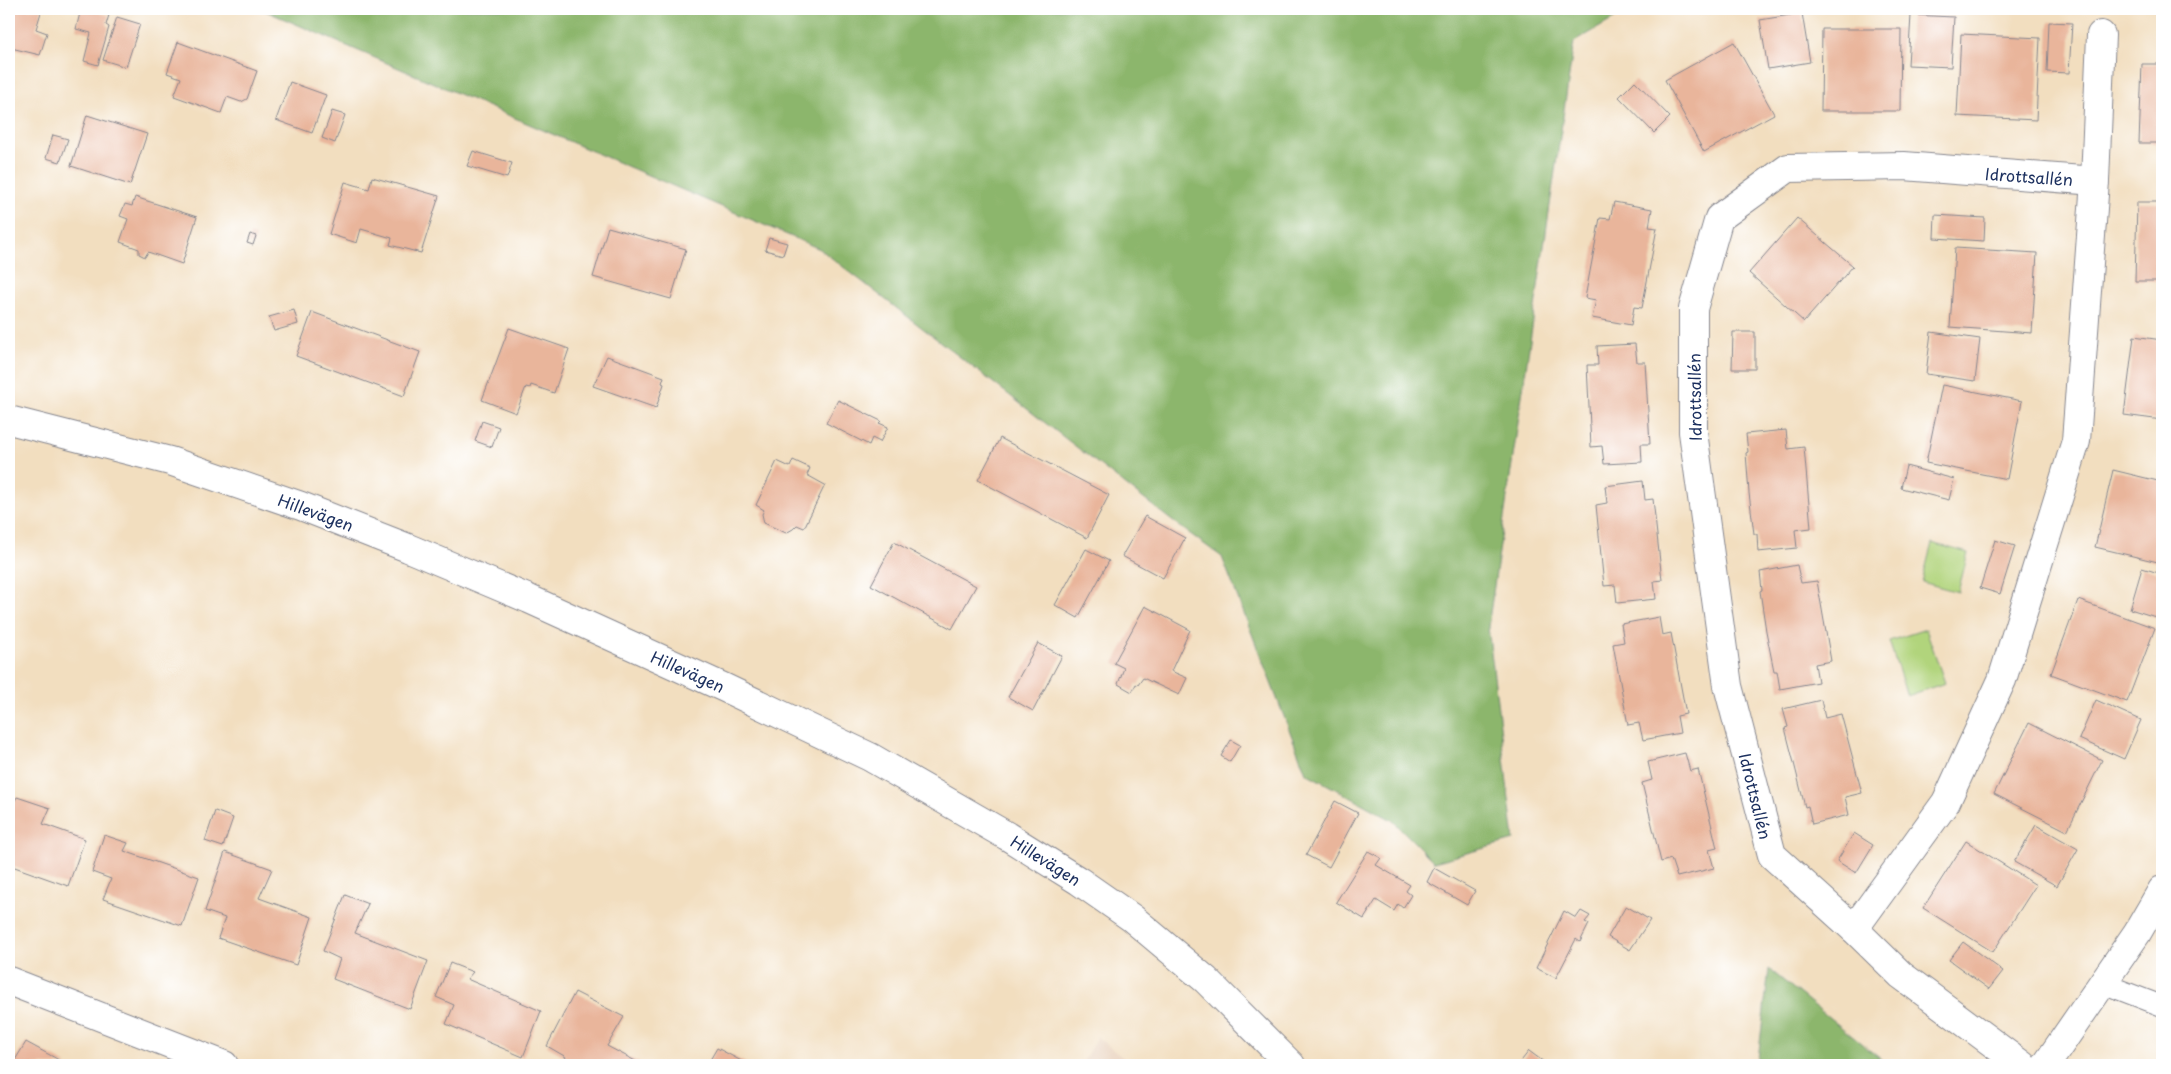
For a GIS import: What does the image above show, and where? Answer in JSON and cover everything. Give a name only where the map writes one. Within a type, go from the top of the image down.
[{"type":"street","name":"Idrottsallén","points":[[1854,929],[1946,802],[2002,680],[2076,440],[2096,181],[2102,35]]},
{"type":"street","name":"Idrottsallén","points":[[2022,1065],[1901,975],[1854,929],[1772,855],[1728,686],[1693,432],[1693,309],[1719,218],[1788,168],[1904,166],[2096,181]]},
{"type":"street","name":"Hillevägen","points":[[9,420],[170,461],[301,506],[408,548],[529,599],[870,757],[1007,836],[1079,881],[1132,918],[1206,980],[1291,1065]]},
{"type":"street","points":[[2046,1065],[2137,933],[2162,890]]},
{"type":"street","points":[[9,981],[224,1065]]},
{"type":"lane","points":[[2102,983],[2162,1006]]},
{"type":"shaded area","points":[[1097,1037],[1132,1065],[1081,1065]]},
{"type":"green space","points":[[261,9],[1631,9],[1574,42],[1488,627],[1514,840],[1434,862],[1392,820],[1306,773],[1222,557],[1171,520],[820,249]]},
{"type":"green space","points":[[1932,543],[1968,553],[1958,592],[1922,582]]},
{"type":"green space","points":[[1926,629],[1945,683],[1907,696],[1889,641]]},
{"type":"green space","points":[[1769,969],[1888,1065],[1755,1065],[1758,1059]]},
{"type":"building","points":[[9,9],[42,9],[36,29],[47,33],[40,55],[11,48],[9,54]]},
{"type":"building","points":[[81,9],[109,15],[106,25],[109,27],[98,65],[84,61],[91,33],[76,29]]},
{"type":"building","points":[[1802,13],[1810,62],[1768,69],[1760,20]]},
{"type":"building","points":[[1911,15],[1954,17],[1951,67],[1908,65]]},
{"type":"building","points":[[117,17],[140,24],[126,67],[103,60]]},
{"type":"building","points":[[2049,22],[2072,23],[2069,73],[2047,72]]},
{"type":"building","points":[[1822,29],[1901,29],[1900,111],[1821,111]]},
{"type":"building","points":[[1961,34],[2040,38],[2036,120],[1957,116]]},
{"type":"building","points":[[178,42],[257,71],[247,99],[241,102],[227,97],[221,113],[174,96],[181,78],[167,73]]},
{"type":"building","points":[[1734,42],[1774,114],[1704,152],[1665,80]]},
{"type":"building","points":[[2142,64],[2162,64],[2162,143],[2139,143]]},
{"type":"building","points":[[1635,81],[1670,117],[1654,133],[1619,97]]},
{"type":"building","points":[[290,82],[326,95],[312,133],[276,120]]},
{"type":"building","points":[[332,111],[345,115],[335,143],[322,138]]},
{"type":"building","points":[[87,115],[147,134],[130,185],[71,166]]},
{"type":"building","points":[[53,135],[68,139],[60,162],[46,158]]},
{"type":"building","points":[[473,151],[512,163],[507,178],[467,166]]},
{"type":"building","points":[[372,177],[439,196],[421,253],[390,245],[392,238],[361,229],[357,243],[329,234],[345,182],[369,189]]},
{"type":"building","points":[[135,197],[197,217],[182,264],[148,252],[145,257],[139,254],[139,249],[120,242],[128,219],[120,216],[125,204],[132,206]]},
{"type":"building","points":[[1614,202],[1652,209],[1649,227],[1657,228],[1642,308],[1634,307],[1631,325],[1592,318],[1596,300],[1585,298],[1600,218],[1610,219]]},
{"type":"building","points":[[2137,202],[2162,202],[2162,281],[2135,281]]},
{"type":"building","points":[[1935,215],[1985,218],[1984,241],[1934,238]]},
{"type":"building","points":[[1797,218],[1853,266],[1804,322],[1749,273]]},
{"type":"building","points":[[608,227],[686,249],[671,299],[593,277]]},
{"type":"building","points":[[250,234],[256,236],[253,245],[247,243]]},
{"type":"building","points":[[769,238],[787,243],[783,255],[765,250]]},
{"type":"building","points":[[1955,248],[2037,253],[2032,333],[1950,327]]},
{"type":"building","points":[[294,310],[298,324],[274,331],[269,317]]},
{"type":"building","points":[[312,312],[420,352],[404,396],[296,356]]},
{"type":"building","points":[[509,328],[569,349],[554,393],[531,385],[530,388],[526,387],[516,413],[482,400]]},
{"type":"building","points":[[1733,332],[1755,332],[1755,369],[1732,369]]},
{"type":"building","points":[[1931,332],[1980,339],[1975,381],[1926,374]]},
{"type":"building","points":[[2134,336],[2162,340],[2162,420],[2124,415]]},
{"type":"building","points":[[1635,344],[1637,362],[1645,362],[1650,444],[1641,444],[1642,462],[1604,464],[1602,446],[1591,447],[1587,365],[1598,365],[1597,346]]},
{"type":"building","points":[[607,356],[664,377],[662,383],[664,384],[656,408],[593,386]]},
{"type":"building","points":[[1942,385],[2022,401],[2007,479],[1926,463]]},
{"type":"building","points":[[838,400],[881,421],[879,423],[888,427],[880,442],[872,438],[869,445],[826,423]]},
{"type":"building","points":[[482,421],[499,427],[492,447],[475,441]]},
{"type":"building","points":[[1786,430],[1788,449],[1804,447],[1811,528],[1795,530],[1797,548],[1758,552],[1757,534],[1754,534],[1749,493],[1746,434]]},
{"type":"building","points":[[1000,438],[1109,495],[1087,538],[978,480]]},
{"type":"building","points":[[793,460],[810,468],[807,475],[825,485],[804,528],[797,525],[786,533],[764,523],[762,514],[764,510],[756,505],[777,461],[790,467]]},
{"type":"building","points":[[1906,466],[1954,479],[1949,500],[1901,488]]},
{"type":"building","points":[[2113,470],[2162,482],[2162,563],[2095,547]]},
{"type":"building","points":[[1643,481],[1645,500],[1653,499],[1662,580],[1654,581],[1656,599],[1617,603],[1615,585],[1604,586],[1596,505],[1607,503],[1605,486]]},
{"type":"building","points":[[1145,516],[1185,538],[1163,578],[1122,556]]},
{"type":"building","points":[[1995,540],[2015,546],[2000,594],[1980,588]]},
{"type":"building","points":[[894,542],[976,586],[952,629],[871,585]]},
{"type":"building","points":[[1086,549],[1109,561],[1078,618],[1055,605]]},
{"type":"building","points":[[1797,565],[1801,583],[1817,581],[1831,661],[1815,664],[1818,682],[1780,689],[1777,671],[1774,671],[1766,631],[1760,591],[1762,590],[1760,572]]},
{"type":"building","points":[[2142,568],[2162,574],[2162,619],[2130,609]]},
{"type":"building","points":[[2078,600],[2155,628],[2127,702],[2051,674]]},
{"type":"building","points":[[1145,606],[1190,630],[1171,671],[1187,678],[1179,695],[1143,678],[1138,685],[1136,684],[1132,692],[1118,684],[1124,668],[1114,663]]},
{"type":"building","points":[[1659,617],[1662,635],[1671,633],[1686,714],[1677,716],[1680,733],[1643,740],[1639,723],[1628,725],[1613,644],[1624,642],[1621,624]]},
{"type":"building","points":[[1038,643],[1062,656],[1033,711],[1008,697]]},
{"type":"building","points":[[1821,700],[1825,718],[1841,714],[1862,793],[1845,797],[1849,815],[1812,824],[1808,806],[1805,807],[1785,728],[1788,727],[1783,709]]},
{"type":"building","points":[[2096,700],[2141,720],[2124,759],[2079,739]]},
{"type":"building","points":[[2029,723],[2102,760],[2067,831],[1994,794]]},
{"type":"building","points":[[1231,740],[1240,745],[1230,762],[1221,756]]},
{"type":"building","points":[[1685,753],[1690,771],[1698,769],[1717,848],[1709,850],[1714,868],[1677,877],[1671,859],[1661,862],[1642,783],[1652,780],[1648,762]]},
{"type":"building","points":[[17,797],[50,808],[43,824],[85,839],[68,886],[9,865],[9,803],[13,804]]},
{"type":"building","points":[[1335,801],[1358,813],[1329,867],[1306,855]]},
{"type":"building","points":[[215,811],[233,818],[223,847],[205,841]]},
{"type":"building","points":[[2036,825],[2078,849],[2057,886],[2014,862]]},
{"type":"building","points":[[1854,833],[1873,845],[1856,873],[1837,861]]},
{"type":"building","points":[[104,835],[128,843],[124,851],[199,877],[182,926],[103,899],[111,879],[92,872]]},
{"type":"building","points":[[1966,841],[2036,885],[1993,952],[1923,908]]},
{"type":"building","points":[[1368,851],[1381,858],[1376,865],[1410,885],[1406,891],[1411,895],[1403,908],[1398,904],[1394,911],[1376,900],[1364,919],[1336,902]]},
{"type":"building","points":[[225,852],[272,869],[259,898],[312,917],[296,965],[218,938],[225,918],[205,911]]},
{"type":"building","points":[[1434,868],[1475,891],[1467,905],[1427,882]]},
{"type":"building","points":[[345,895],[368,904],[355,933],[428,961],[410,1009],[333,979],[340,959],[323,951]]},
{"type":"building","points":[[1626,906],[1650,920],[1630,950],[1608,937]]},
{"type":"building","points":[[1564,911],[1576,918],[1581,911],[1590,916],[1585,922],[1589,924],[1580,942],[1576,939],[1556,978],[1536,968]]},
{"type":"building","points":[[1963,942],[2003,971],[1989,989],[1949,960]]},
{"type":"building","points":[[450,963],[473,972],[467,979],[541,1011],[523,1057],[446,1024],[454,1005],[436,997]]},
{"type":"building","points":[[575,992],[624,1017],[607,1046],[643,1065],[562,1065],[566,1057],[547,1046]]},
{"type":"building","points":[[26,1042],[59,1060],[68,1065],[12,1065]]},
{"type":"building","points":[[717,1048],[749,1065],[707,1065]]},
{"type":"building","points":[[1529,1051],[1548,1065],[1518,1065]]}]
